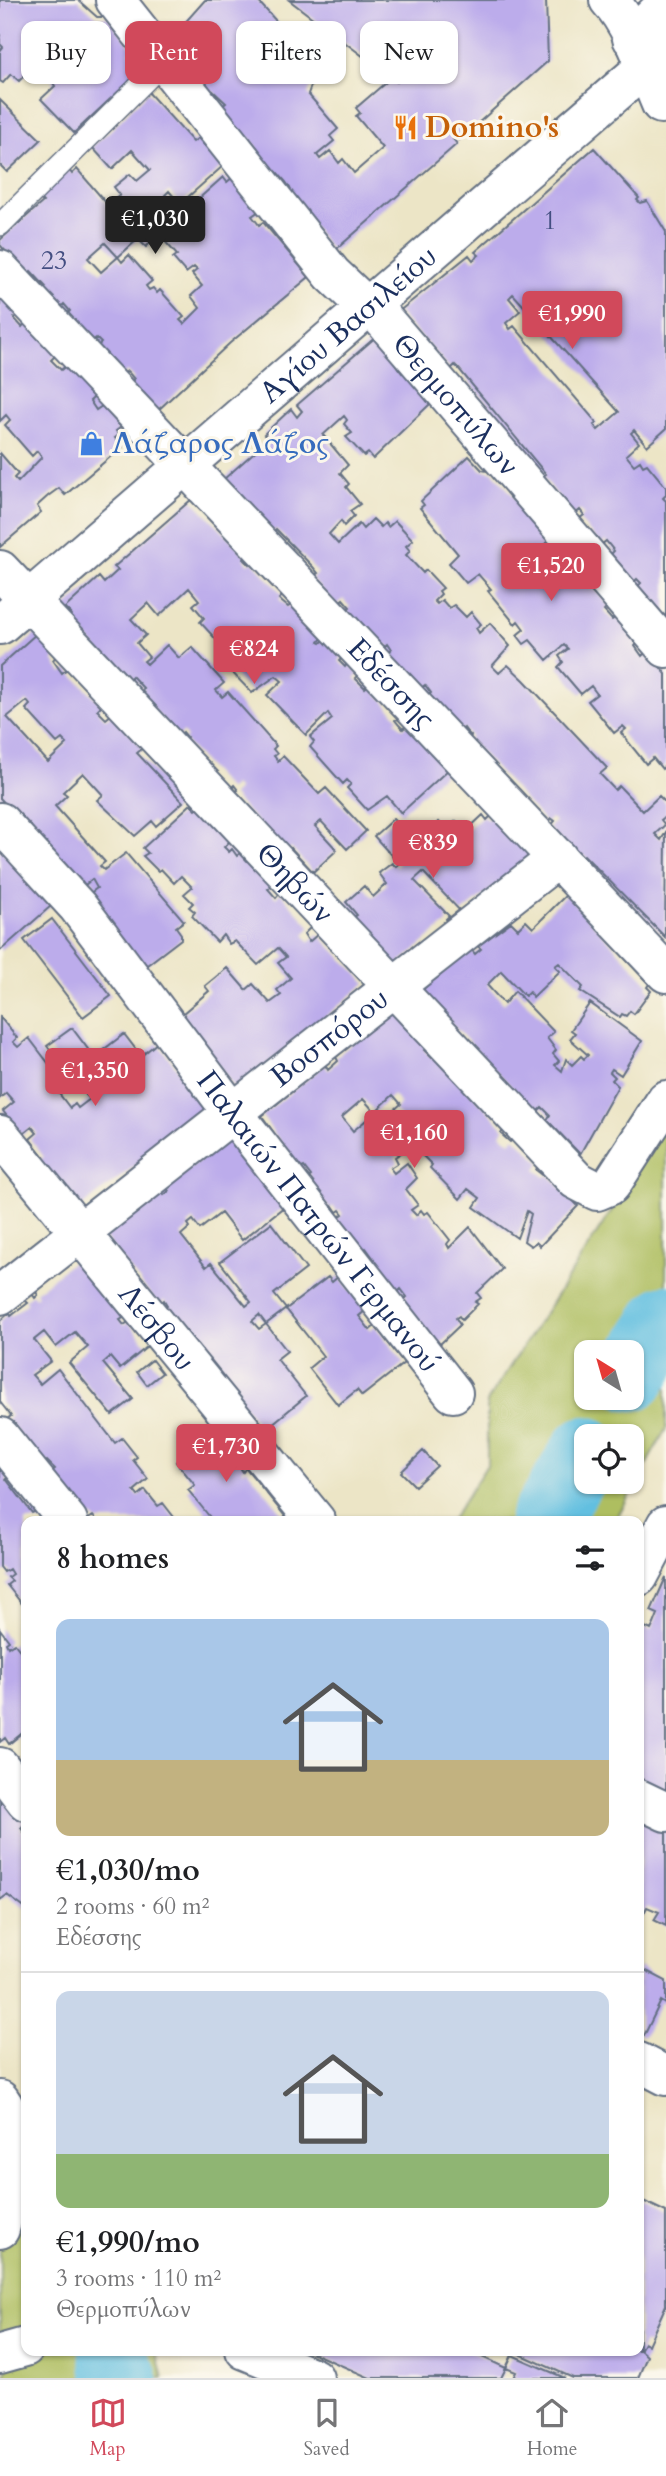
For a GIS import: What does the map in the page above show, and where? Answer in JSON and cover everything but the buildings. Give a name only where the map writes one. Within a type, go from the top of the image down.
[{"type":"street","name":"Θερμοπύλων","points":[[115,0],[132,21]]},
{"type":"street","points":[[609,0],[648,52],[665,106]]},
{"type":"street","name":"Αγίου Βασιλείου","points":[[0,625],[368,308],[648,52],[666,4]]},
{"type":"street","name":"Θερμοπύλων","points":[[183,84],[332,274],[381,317],[666,649]]},
{"type":"street","name":"Εδέσσης","points":[[0,270],[666,973]]},
{"type":"street","name":"Θηβών","points":[[0,569],[576,1180],[597,1191],[611,1185],[666,1100]]},
{"type":"street","name":"Παλαιών Πατρών Γερμανού","points":[[0,822],[78,907],[233,1113],[453,1393]]},
{"type":"street","name":"Βοσπόρου","points":[[0,1295],[558,858]]},
{"type":"street","name":"Λέσβου","points":[[0,1135],[312,1516]]},
{"type":"street","points":[[0,1437],[64,1516]]},
{"type":"street","points":[[644,1567],[666,1525]]},
{"type":"street","points":[[0,1767],[21,1794]]},
{"type":"street","points":[[644,1801],[666,1812]]},
{"type":"street","points":[[644,2065],[666,2076]]},
{"type":"street","points":[[0,2100],[4,2106],[5,2211],[0,2229]]},
{"type":"street","points":[[0,2354],[21,2348]]},
{"type":"street","points":[[260,2356],[314,2378]]},
{"type":"lane","points":[[0,225],[142,84]]},
{"type":"green space","points":[[666,1121],[666,1429],[644,1469],[644,1424],[574,1424],[574,1494],[630,1494],[618,1516],[454,1516],[487,1465],[487,1402],[631,1181]]},
{"type":"green space","points":[[21,2111],[21,2356],[158,2356],[163,2378],[5,2378],[16,2337],[0,2339],[0,2170]]},
{"type":"waterway","points":[[644,1356],[666,1320]]},
{"type":"waterway","points":[[547,1516],[574,1471]]},
{"type":"waterway","points":[[115,2356],[123,2378]]},
{"type":"place","name":"Domino's","points":[[405,127]]},
{"type":"place","name":"Λάζαρος Λάζος","points":[[92,443]]}]
